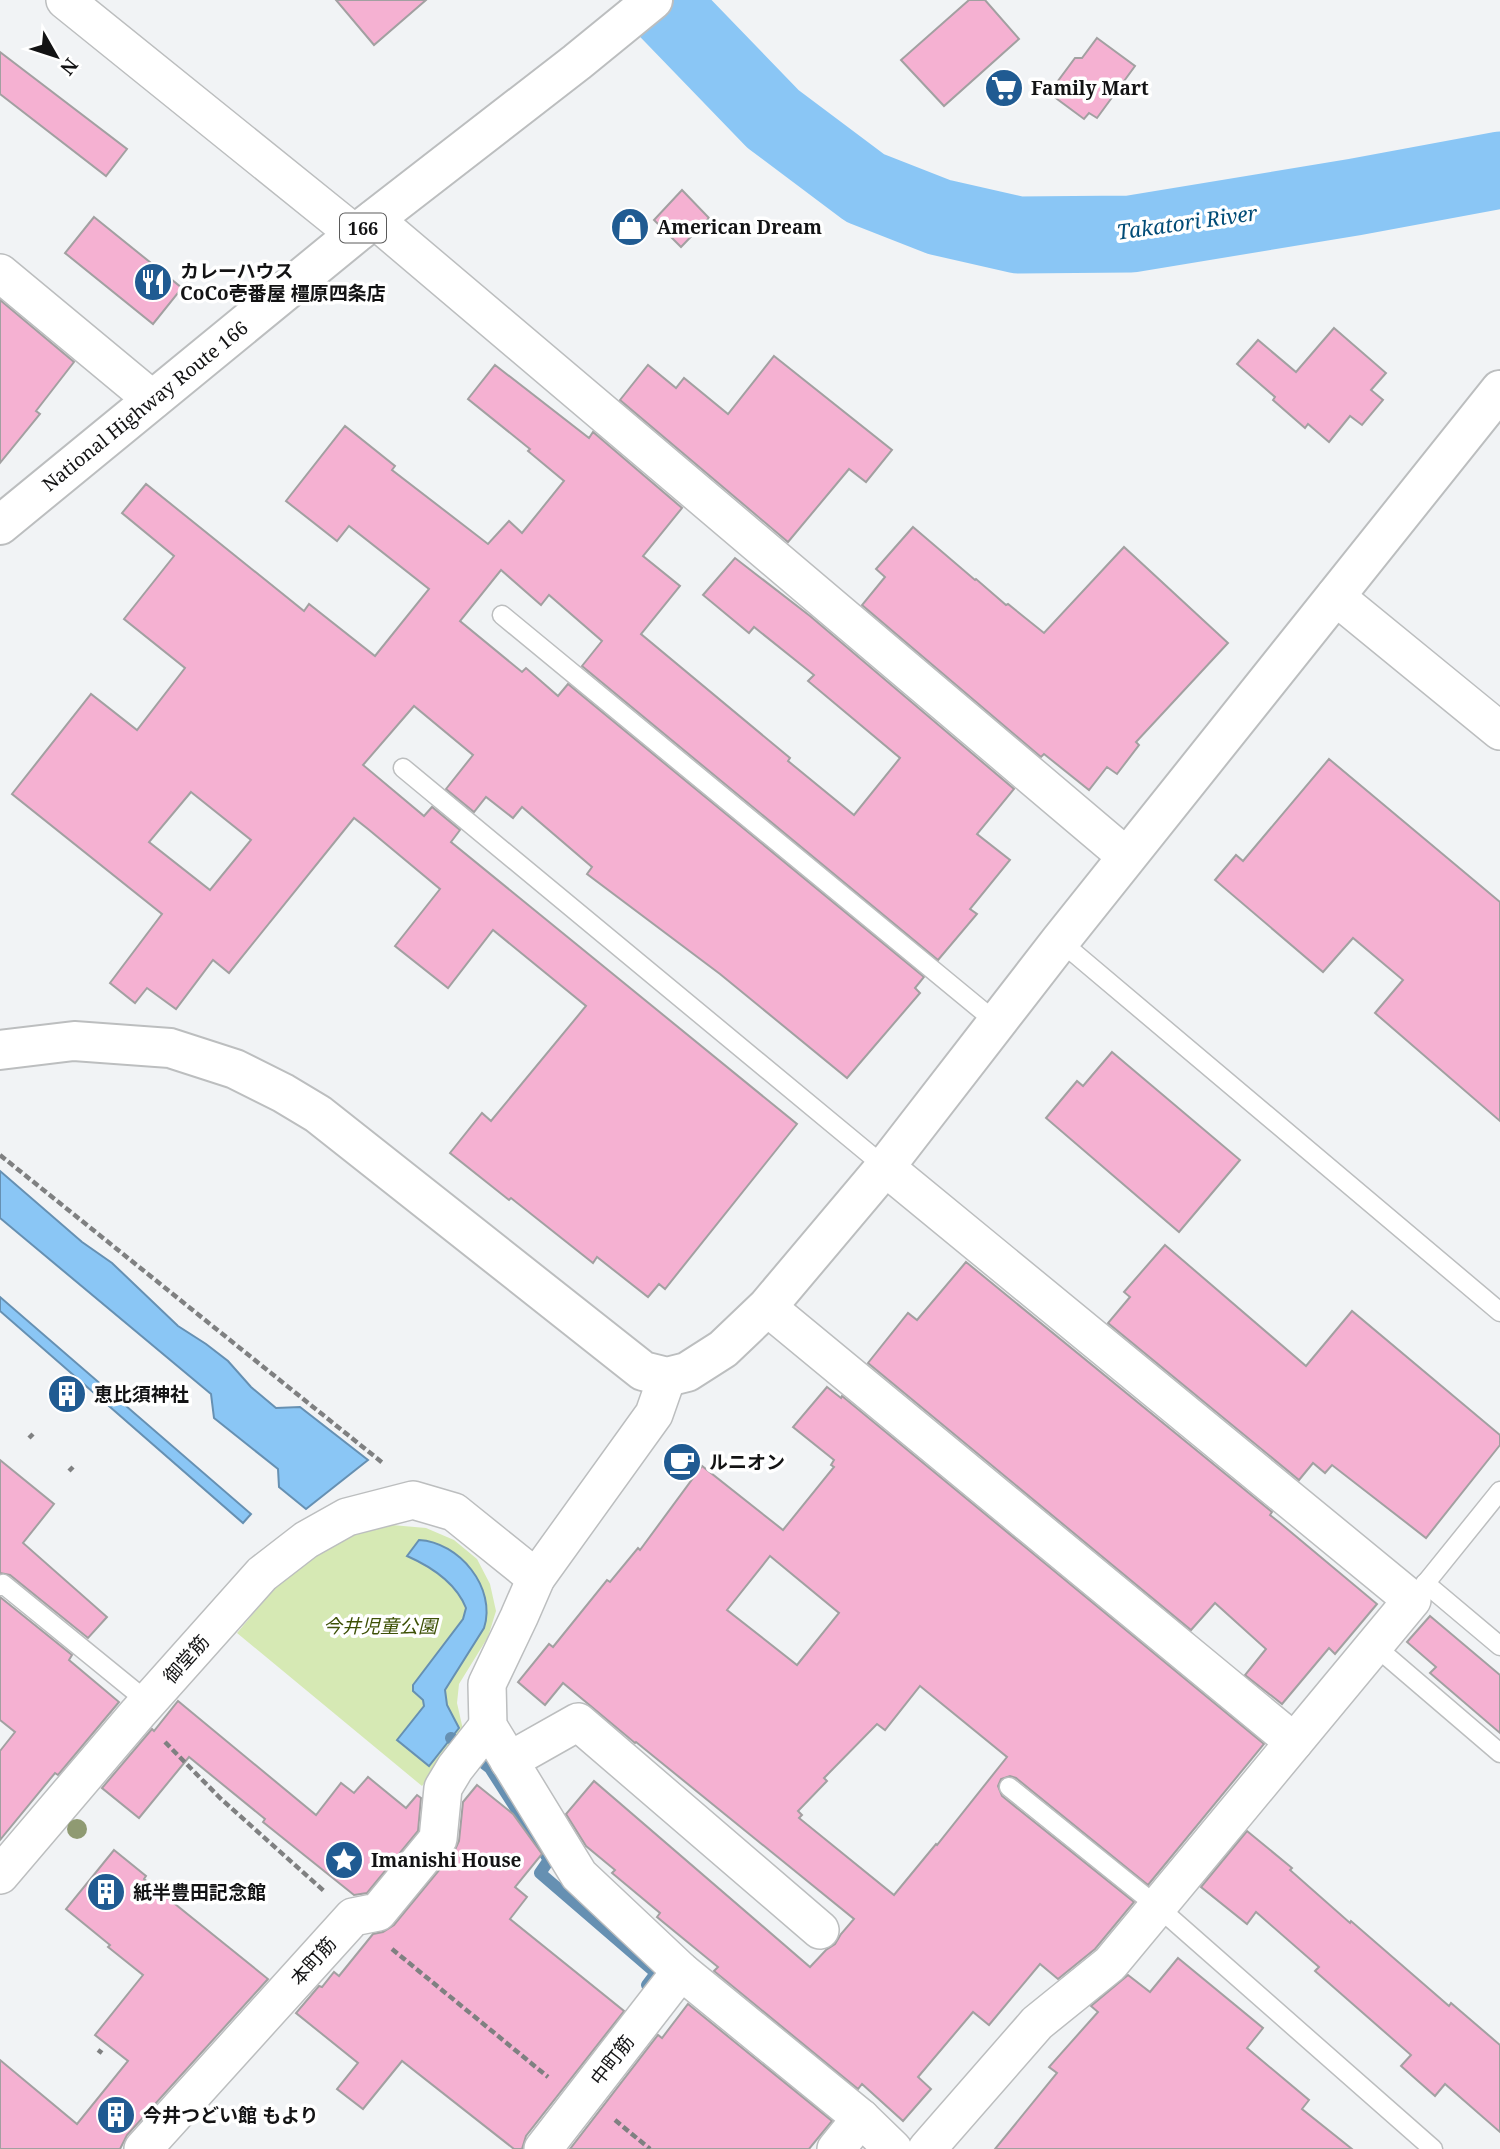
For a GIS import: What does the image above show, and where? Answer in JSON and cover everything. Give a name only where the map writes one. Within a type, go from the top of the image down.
[{"type":"main road","name":"National Highway Route 166","points":[[0,525],[365,227],[578,62],[653,0]]},
{"type":"main road","points":[[0,1050],[74,1041],[113,1043],[170,1048],[235,1069],[318,1114],[643,1371],[667,1377],[687,1372],[723,1349],[767,1307],[885,1167],[1060,941],[1500,390]]},
{"type":"street","points":[[65,0],[365,227],[1127,857]]},
{"type":"street","points":[[0,273],[153,400]]},
{"type":"street","points":[[1335,596],[1500,731]]},
{"type":"street","points":[[885,1167],[1419,1591],[1111,1964],[1037,2023],[927,2149]]},
{"type":"street","points":[[767,1307],[1294,1742]]},
{"type":"street","points":[[667,1377],[654,1414],[536,1578],[487,1684],[482,1732],[509,1761],[579,1875],[681,1970],[861,2118],[892,2149]]},
{"type":"street","points":[[413,1500],[454,1511],[536,1578]]},
{"type":"street","name":"御堂筋","points":[[0,1875],[262,1574],[306,1540],[347,1517],[413,1500]]},
{"type":"street","points":[[509,1761],[578,1722],[820,1930]]},
{"type":"street","name":"本町筋","points":[[143,2149],[353,1917],[378,1912],[438,1839],[443,1788],[482,1732]]},
{"type":"street","name":"中町筋","points":[[543,2149],[681,1970]]},
{"type":"street","points":[[836,2149],[861,2118]]},
{"type":"lane","points":[[502,615],[996,1022]]},
{"type":"lane","points":[[403,768],[885,1167]]},
{"type":"lane","points":[[1060,941],[1500,1312]]},
{"type":"lane","points":[[1500,1492],[1419,1591],[1500,1646]]},
{"type":"lane","points":[[0,1586],[3,1584],[148,1702]]},
{"type":"lane","points":[[1375,1646],[1500,1753]]},
{"type":"lane","points":[[1009,1787],[1158,1907],[1433,2149]]},
{"type":"path","points":[[0,1155],[395,1473],[413,1500]]},
{"type":"green space","name":"今井児童公園","points":[[392,1525],[426,1528],[454,1540],[477,1559],[490,1584],[496,1611],[488,1637],[459,1684],[457,1703],[464,1734],[422,1786],[237,1633],[283,1578],[343,1535]]},
{"type":"water","points":[[0,1171],[82,1242],[112,1263],[178,1326],[228,1361],[251,1387],[276,1408],[300,1407],[368,1460],[306,1509],[279,1487],[278,1469],[214,1418],[211,1394],[0,1218]]},
{"type":"water","points":[[0,1297],[251,1514],[243,1523],[0,1311]]},
{"type":"water","points":[[419,1540],[448,1549],[461,1558],[480,1583],[487,1613],[484,1628],[445,1690],[447,1705],[459,1728],[429,1766],[397,1740],[424,1706],[423,1700],[413,1691],[413,1685],[463,1619],[466,1608],[450,1583],[407,1556]]},
{"type":"building","points":[[336,0],[426,0],[374,45]]},
{"type":"building","points":[[969,0],[985,0],[1019,39],[944,106],[901,60]]},
{"type":"building","points":[[1097,38],[1135,66],[1097,118],[1089,113],[1084,119],[1049,93],[1075,58],[1082,58]]},
{"type":"building","points":[[0,52],[127,149],[106,176],[0,94]]},
{"type":"building","points":[[682,190],[709,218],[681,247],[654,220]]},
{"type":"building","points":[[94,217],[182,288],[153,324],[65,253]]},
{"type":"building","points":[[0,300],[74,362],[36,411],[40,414],[0,463]]},
{"type":"building","points":[[1334,328],[1386,373],[1371,390],[1383,400],[1362,425],[1350,416],[1329,442],[1308,424],[1305,428],[1237,364],[1258,340],[1296,372]]},
{"type":"building","points":[[774,356],[892,450],[866,482],[849,469],[788,542],[620,400],[648,365],[676,388],[684,378],[728,414]]},
{"type":"building","points":[[495,365],[589,438],[593,432],[682,508],[643,556],[680,586],[641,634],[854,815],[900,758],[808,681],[814,675],[754,627],[749,633],[703,595],[735,558],[810,616],[1014,789],[977,834],[1010,860],[970,909],[977,914],[938,960],[582,666],[602,641],[549,595],[541,605],[501,570],[460,621],[522,672],[526,668],[558,696],[568,684],[924,977],[915,988],[920,993],[847,1078],[720,974],[587,874],[592,867],[522,807],[513,818],[486,797],[474,812],[446,789],[473,755],[414,706],[363,765],[424,816],[432,807],[460,830],[451,842],[797,1124],[665,1289],[659,1284],[648,1297],[597,1257],[593,1263],[450,1153],[482,1113],[491,1121],[586,1006],[493,930],[448,988],[395,946],[440,889],[368,829],[354,818],[229,973],[213,960],[176,1009],[147,988],[135,1003],[110,983],[162,914],[12,794],[91,694],[137,730],[185,668],[124,619],[174,556],[122,513],[146,484],[304,611],[309,604],[375,656],[429,589],[349,526],[337,541],[286,501],[345,426],[395,466],[392,470],[488,544],[509,521],[522,533],[564,481],[528,451],[530,449],[468,399]],"holes":[[[191,792],[251,840],[210,890],[149,842]]]},
{"type":"building","points":[[913,527],[975,580],[1044,633],[1124,547],[1228,643],[1136,742],[1139,745],[1117,774],[1107,767],[1089,790],[1044,754],[1041,757],[862,605],[885,577],[876,569]]},
{"type":"building","points":[[1329,759],[1500,902],[1500,1121],[1375,1013],[1403,980],[1353,938],[1323,972],[1215,880],[1236,855],[1243,861]]},
{"type":"building","points":[[1112,1052],[1240,1160],[1179,1232],[1046,1118],[1077,1081],[1083,1086]]},
{"type":"building","points":[[1165,1245],[1306,1366],[1352,1311],[1500,1435],[1500,1445],[1426,1538],[1332,1465],[1325,1473],[1313,1463],[1299,1480],[1108,1323],[1130,1297],[1124,1292]]},
{"type":"building","points":[[966,1262],[1272,1512],[1270,1515],[1377,1604],[1335,1654],[1329,1648],[1282,1704],[1245,1675],[1266,1649],[1215,1603],[1191,1630],[868,1363],[908,1313],[917,1320]]},
{"type":"building","points":[[827,1387],[841,1398],[842,1396],[1264,1744],[1148,1885],[1016,1778],[1010,1776],[1001,1779],[998,1786],[1002,1796],[1134,1902],[1095,1949],[1058,1979],[1040,1964],[989,2025],[973,2012],[918,2077],[931,2089],[903,2121],[862,2084],[858,2089],[714,1971],[718,1967],[657,1917],[660,1913],[612,1873],[615,1870],[586,1846],[566,1814],[594,1781],[810,1967],[835,1944],[854,1919],[563,1683],[545,1705],[518,1682],[549,1644],[553,1647],[607,1580],[610,1582],[638,1548],[640,1550],[702,1466],[783,1530],[834,1467],[831,1465],[834,1460],[793,1427]],"holes":[[[770,1556],[839,1613],[797,1665],[727,1610]],[[920,1686],[1007,1757],[894,1895],[799,1818],[802,1815],[798,1811],[827,1781],[824,1778],[877,1724],[885,1730]]]},
{"type":"building","points":[[0,1460],[54,1504],[23,1543],[107,1617],[88,1638],[10,1575],[0,1573]]},
{"type":"building","points":[[0,1597],[72,1655],[69,1660],[119,1702],[58,1775],[55,1773],[0,1840],[0,1751],[15,1732],[0,1720]]},
{"type":"building","points":[[1430,1616],[1500,1675],[1500,1733],[1430,1673],[1436,1667],[1407,1642]]},
{"type":"building","points":[[178,1701],[316,1815],[341,1783],[354,1793],[368,1777],[406,1808],[417,1795],[421,1798],[418,1831],[367,1893],[354,1895],[263,1822],[265,1819],[189,1757],[139,1818],[102,1788]]},
{"type":"building","points":[[477,1785],[513,1814],[542,1854],[515,1887],[527,1897],[510,1919],[624,2011],[526,2136],[522,2149],[514,2149],[402,2061],[363,2109],[337,2089],[358,2063],[296,2013],[334,1972],[339,1976],[373,1934],[383,1932],[394,1925],[454,1852],[459,1841],[463,1802]]},
{"type":"building","points":[[1247,1831],[1292,1868],[1290,1870],[1350,1923],[1351,1921],[1449,2006],[1451,2003],[1500,2045],[1500,2132],[1445,2084],[1435,2096],[1401,2066],[1411,2055],[1315,1971],[1319,1967],[1256,1912],[1247,1924],[1201,1887]]},
{"type":"building","points":[[114,1850],[146,1876],[144,1879],[268,1979],[127,2135],[120,2149],[0,2149],[0,2060],[77,2124],[128,2061],[95,2035],[143,1975],[66,1909]]},
{"type":"building","points":[[1178,1958],[1263,2028],[1247,2048],[1309,2100],[1302,2109],[1352,2149],[995,2149],[1057,2073],[1049,2067],[1098,2012],[1091,2006],[1128,1975],[1150,1992]]},
{"type":"building","points":[[688,2004],[832,2121],[809,2149],[570,2149],[658,2035],[662,2038]]},
{"type":"waterway","name":"Takatori River","points":[[658,0],[773,119],[865,188],[939,217],[1018,235],[1131,234],[1500,170]]},
{"type":"waterway","points":[[451,1738],[490,1768],[549,1860],[540,1873],[656,1973],[647,1985]]},
{"type":"place","name":"Family Mart","points":[[1004,88]]},
{"type":"place","name":"American Dream","points":[[630,227]]},
{"type":"place","name":"カレーハウス CoCo壱番屋 橿原四条店","points":[[153,282]]},
{"type":"place","name":"恵比須神社","points":[[67,1394]]},
{"type":"place","name":"ルニオン","points":[[682,1462]]},
{"type":"place","name":"Imanishi House","points":[[344,1860]]},
{"type":"place","name":"紙半豊田記念館","points":[[106,1892]]},
{"type":"place","name":"今井つどい館 もより","points":[[116,2115]]}]
